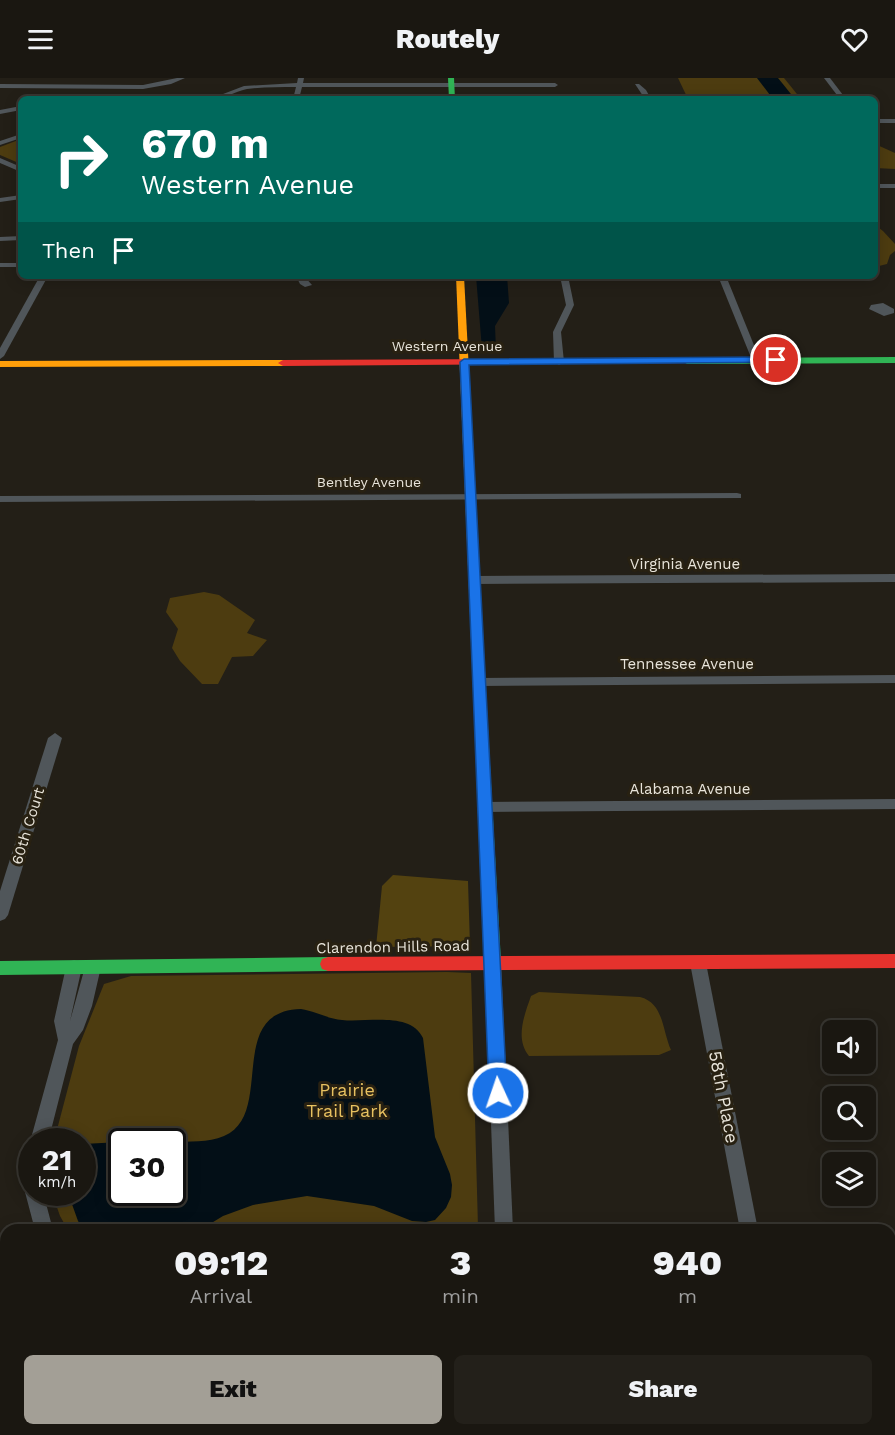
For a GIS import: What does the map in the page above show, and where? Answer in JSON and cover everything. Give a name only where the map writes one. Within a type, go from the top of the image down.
[{"type":"street","points":[[0,86],[44,89],[126,88],[153,86],[182,78]]},
{"type":"street","points":[[827,78],[841,96]]},
{"type":"street","points":[[297,96],[300,81]]},
{"type":"street","points":[[222,96],[253,86],[300,81],[452,81],[555,85]]},
{"type":"street","points":[[637,86],[643,89],[646,96]]},
{"type":"street","points":[[119,96],[126,88]]},
{"type":"street","points":[[0,112],[18,109]]},
{"type":"street","points":[[878,122],[895,121]]},
{"type":"street","points":[[0,143],[18,137]]},
{"type":"street","points":[[0,160],[18,169]]},
{"type":"street","points":[[878,186],[895,186]]},
{"type":"street","points":[[0,200],[18,197]]},
{"type":"street","points":[[0,239],[18,238]]},
{"type":"street","points":[[0,265],[18,265]]},
{"type":"street","points":[[0,356],[42,279]]},
{"type":"street","points":[[302,279],[308,285]]},
{"type":"street","points":[[460,279],[504,1224]]},
{"type":"street","points":[[559,362],[557,332],[570,305],[565,279]]},
{"type":"street","points":[[723,279],[756,360]]},
{"type":"street","name":"Western Avenue","points":[[0,364],[895,360]]},
{"type":"street","name":"Bentley Avenue","points":[[0,498],[737,495]]},
{"type":"street","name":"Virginia Avenue","points":[[474,580],[895,578]]},
{"type":"street","name":"Tennessee Avenue","points":[[479,682],[895,679]]},
{"type":"street","name":"60th Court","points":[[0,915],[55,738]]},
{"type":"street","name":"Alabama Avenue","points":[[484,807],[895,804]]},
{"type":"street","name":"Clarendon Hills Road","points":[[0,968],[493,962],[894,965]]},
{"type":"street","name":"58th Place","points":[[698,963],[748,1224]]},
{"type":"street","points":[[43,1128],[66,1040],[62,1021],[74,967]]},
{"type":"street","points":[[66,1040],[72,1035],[81,1013],[93,967]]},
{"type":"street","points":[[36,1206],[42,1224]]},
{"type":"green space","points":[[678,78],[784,78],[799,96],[687,96]]},
{"type":"green space","points":[[18,140],[18,163],[0,155],[0,147]]},
{"type":"green space","points":[[878,145],[895,153],[895,169],[878,168]]},
{"type":"green space","points":[[878,227],[895,244],[895,251],[890,255],[887,264],[878,266]]},
{"type":"green space","points":[[204,592],[219,595],[255,620],[247,633],[267,640],[253,656],[232,657],[218,684],[202,684],[180,661],[172,648],[178,629],[166,612],[170,598]]},
{"type":"green space","name":"Prairie Trail Park","points":[[471,973],[478,1224],[65,1224],[57,1206],[96,1206],[96,1128],[57,1128],[79,1046],[104,984],[131,976]]},
{"type":"green space","points":[[539,992],[640,997],[648,1000],[658,1011],[671,1050],[659,1055],[529,1056],[522,1042],[522,1027],[531,996]]},
{"type":"shaded area","points":[[757,78],[778,78],[793,96],[771,96]]},
{"type":"shaded area","points":[[476,279],[507,279],[509,303],[495,326],[496,351],[482,349]]},
{"type":"shaded area","points":[[393,875],[468,881],[470,946],[376,947],[382,886]]},
{"type":"shaded area","points":[[301,1009],[342,1020],[398,1021],[417,1030],[423,1038],[435,1137],[452,1185],[451,1197],[446,1208],[435,1220],[412,1221],[374,1206],[307,1196],[253,1205],[223,1216],[210,1224],[80,1224],[73,1206],[96,1206],[96,1143],[108,1143],[108,1206],[186,1206],[186,1142],[218,1138],[239,1124],[247,1107],[257,1044],[264,1027],[278,1014]]},
{"type":"traffic: fast","points":[[451,78],[452,96]]},
{"type":"traffic: fast","points":[[687,361],[895,360]]},
{"type":"traffic: fast","points":[[477,639],[493,962]]},
{"type":"traffic: fast","points":[[0,968],[328,964]]},
{"type":"traffic: slow","points":[[460,279],[477,639]]},
{"type":"traffic: slow","points":[[0,364],[283,363]]},
{"type":"traffic: jam","points":[[283,363],[687,361]]},
{"type":"traffic: jam","points":[[328,964],[895,961]]},
{"type":"route","points":[[498,1093],[464,362],[776,360]]}]
